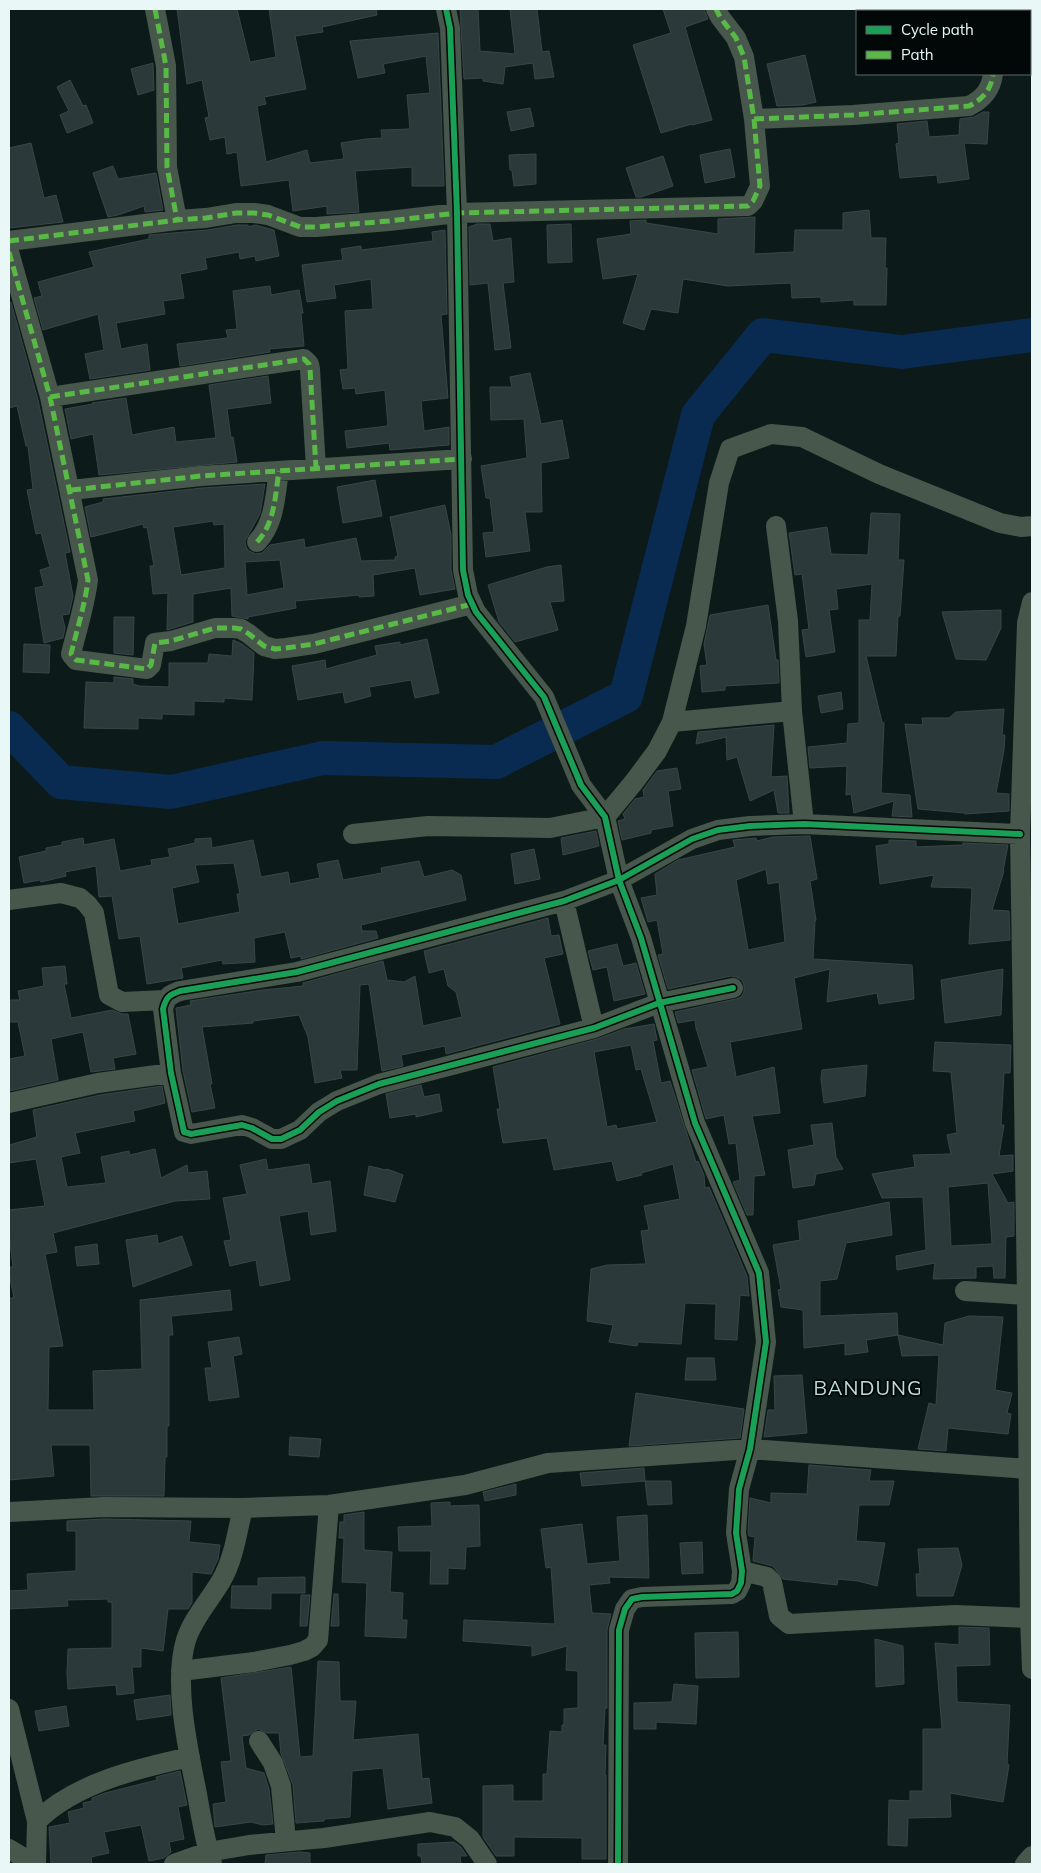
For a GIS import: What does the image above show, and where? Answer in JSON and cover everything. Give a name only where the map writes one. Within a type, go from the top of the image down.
[{"type":"street","points":[[155,9],[166,66],[167,166],[177,220]]},
{"type":"street","points":[[446,9],[450,28],[457,213],[463,570],[468,595],[476,612],[544,697],[581,785],[605,818],[618,880],[641,938],[695,1123],[759,1273],[766,1342],[750,1449],[739,1489],[736,1533],[742,1571],[740,1587],[732,1594],[632,1599],[625,1609],[618,1630],[619,1864],[614,1864]]},
{"type":"street","points":[[9,241],[177,220],[254,213],[268,215],[300,227],[316,227],[457,213],[748,206],[754,200],[760,186],[754,119],[744,57],[736,38],[716,9]]},
{"type":"street","points":[[754,119],[853,115],[968,106],[986,95],[993,75]]},
{"type":"street","points":[[9,252],[50,397],[88,580],[86,601],[78,622],[71,654],[76,660],[147,669],[151,665],[154,643],[171,641],[216,628],[241,629],[264,646],[275,649],[286,648],[314,644],[472,604]]},
{"type":"street","points":[[50,397],[304,359],[310,369],[316,468]]},
{"type":"street","points":[[353,834],[428,826],[550,828],[605,818],[656,751],[672,722],[696,626],[719,483],[730,449],[771,434],[802,437],[879,474],[1000,523],[1021,528],[1032,526]]},
{"type":"street","points":[[70,490],[201,476],[462,459]]},
{"type":"street","points":[[257,542],[265,534],[271,520],[279,471]]},
{"type":"street","points":[[776,526],[788,621],[792,711],[804,824]]},
{"type":"street","points":[[1032,602],[1027,623],[1020,834],[1032,1668]]},
{"type":"street","points":[[672,722],[792,711]]},
{"type":"street","points":[[733,988],[659,1003],[594,1028],[379,1084],[337,1100],[319,1112],[300,1130],[276,1140],[242,1125],[191,1134],[184,1132],[172,1073],[163,1009],[165,1000],[170,994],[298,972],[564,900],[618,880],[692,839],[718,830],[750,826],[804,824],[1020,834]]},
{"type":"street","points":[[9,900],[61,893],[80,898],[94,913],[110,996],[122,1002],[165,1000]]},
{"type":"street","points":[[564,900],[594,1028]]},
{"type":"street","points":[[9,1103],[31,1100],[98,1084],[172,1073]]},
{"type":"street","points":[[965,1291],[1028,1295]]},
{"type":"street","points":[[9,1512],[104,1507],[243,1508],[329,1505],[465,1485],[548,1463],[750,1449],[1028,1469]]},
{"type":"street","points":[[182,1671],[254,1662],[304,1652],[312,1647],[318,1640],[329,1505]]},
{"type":"street","points":[[210,1858],[190,1757],[182,1699],[182,1671],[186,1639],[228,1567],[243,1508]]},
{"type":"street","points":[[742,1571],[767,1577],[772,1582],[780,1616],[789,1624],[955,1615],[1030,1618]]},
{"type":"street","points":[[9,1709],[37,1821],[35,1864],[9,1849]]},
{"type":"street","points":[[259,1741],[272,1763],[281,1786],[286,1841]]},
{"type":"street","points":[[37,1821],[48,1810],[86,1788],[142,1768],[190,1757]]},
{"type":"street","points":[[174,1864],[210,1858],[249,1845],[324,1838],[430,1822],[455,1827],[470,1839],[487,1864]]},
{"type":"street","points":[[1026,1864],[1032,1856]]},
{"type":"building","points":[[177,9],[237,9],[250,62],[276,57],[269,9],[376,9],[377,15],[322,27],[323,32],[295,36],[306,89],[264,97],[266,104],[257,106],[266,162],[307,150],[310,163],[344,159],[341,143],[382,138],[381,130],[410,129],[407,95],[430,93],[426,56],[383,64],[385,73],[358,78],[350,41],[438,33],[444,186],[412,186],[412,167],[355,171],[359,212],[327,214],[327,206],[293,211],[289,180],[241,186],[237,152],[227,154],[225,137],[210,140],[205,118],[209,117],[202,80],[187,84]]},
{"type":"building","points":[[460,9],[478,9],[480,51],[515,54],[510,9],[537,9],[542,52],[549,51],[554,77],[535,79],[533,63],[505,67],[503,84],[483,81],[483,78],[464,79]]},
{"type":"building","points":[[663,9],[704,9],[708,19],[685,27],[712,120],[661,133],[633,45],[671,33]]},
{"type":"building","points":[[805,55],[816,102],[803,105],[777,106],[767,64]]},
{"type":"building","points":[[153,63],[154,90],[138,95],[131,69]]},
{"type":"building","points":[[70,80],[83,106],[86,105],[93,123],[67,133],[60,115],[69,111],[57,87]]},
{"type":"building","points":[[530,108],[534,126],[511,131],[507,112]]},
{"type":"building","points":[[983,112],[989,112],[987,144],[964,143],[969,179],[938,183],[937,175],[900,178],[896,144],[899,143],[897,124],[927,121],[929,137],[959,135],[960,119],[974,117]]},
{"type":"building","points":[[31,143],[44,198],[56,195],[63,222],[9,228],[9,148]]},
{"type":"building","points":[[730,149],[735,177],[705,183],[700,155]]},
{"type":"building","points":[[536,154],[536,184],[514,186],[509,155]]},
{"type":"building","points":[[663,156],[673,186],[636,197],[626,168]]},
{"type":"building","points":[[113,166],[118,179],[156,173],[163,210],[145,212],[144,206],[108,217],[93,173]]},
{"type":"building","points":[[869,210],[871,238],[886,238],[886,305],[854,305],[854,300],[821,302],[821,297],[792,298],[791,283],[728,286],[683,279],[678,313],[651,309],[644,330],[623,323],[638,274],[603,279],[597,239],[631,234],[630,221],[646,220],[646,223],[718,234],[718,219],[755,217],[754,254],[794,252],[795,230],[843,230],[843,213]]},
{"type":"building","points":[[477,224],[490,224],[493,241],[511,238],[514,282],[503,283],[511,348],[495,350],[488,283],[470,285],[469,227]]},
{"type":"building","points":[[571,224],[572,262],[548,263],[547,225]]},
{"type":"building","points":[[248,225],[248,227],[255,225],[274,230],[279,256],[256,261],[255,256],[240,259],[239,252],[205,258],[207,269],[180,274],[184,298],[163,301],[165,314],[116,323],[121,349],[147,344],[150,370],[90,379],[85,354],[104,350],[98,314],[43,330],[34,298],[42,296],[38,282],[94,267],[89,252],[149,239],[149,235],[208,230]]},
{"type":"building","points":[[445,230],[447,314],[441,315],[448,398],[421,401],[424,431],[449,427],[449,445],[390,450],[389,443],[347,448],[345,431],[388,426],[385,390],[356,394],[355,388],[343,389],[340,370],[348,369],[345,311],[373,309],[371,279],[334,285],[336,298],[307,302],[302,265],[343,260],[341,249],[361,246],[361,250],[433,241],[432,232]]},
{"type":"building","points":[[270,286],[271,295],[299,290],[303,313],[301,313],[304,346],[269,349],[270,352],[180,366],[177,344],[228,338],[226,330],[237,329],[233,291]]},
{"type":"building","points":[[11,302],[38,400],[70,552],[65,553],[73,596],[69,614],[62,615],[65,628],[63,638],[44,643],[35,588],[44,586],[40,570],[50,567],[41,533],[36,534],[27,490],[33,489],[28,446],[26,446],[17,406],[9,408],[9,303]]},
{"type":"building","points":[[530,373],[541,424],[562,420],[569,458],[541,463],[542,512],[525,512],[530,551],[486,557],[483,533],[494,532],[490,498],[486,498],[481,466],[527,458],[524,419],[491,420],[490,387],[512,387],[510,377]]},
{"type":"building","points":[[268,376],[271,403],[227,409],[237,462],[99,475],[93,434],[71,439],[65,409],[126,398],[132,435],[174,427],[176,442],[216,438],[209,385]]},
{"type":"building","points":[[375,480],[382,516],[343,523],[337,487]]},
{"type":"building","points":[[265,484],[260,514],[245,541],[249,551],[256,554],[262,553],[270,545],[304,539],[305,548],[356,538],[361,561],[395,560],[395,557],[398,556],[390,517],[445,505],[451,535],[451,570],[455,589],[420,595],[415,568],[373,575],[374,596],[359,597],[359,595],[295,601],[296,608],[248,617],[248,619],[232,616],[231,588],[193,594],[193,622],[167,630],[168,593],[153,594],[150,566],[154,566],[147,527],[144,528],[143,524],[91,537],[85,507],[103,502],[103,499],[202,488]],"holes":[[[213,521],[214,525],[224,524],[225,568],[181,575],[173,527]],[[280,560],[284,588],[247,595],[245,562]]]},
{"type":"building","points":[[871,513],[900,514],[898,560],[904,560],[896,656],[866,656],[882,722],[884,723],[881,793],[910,795],[912,817],[892,816],[894,801],[854,813],[851,794],[846,795],[847,766],[810,768],[808,747],[847,743],[848,724],[859,723],[859,620],[870,620],[872,584],[836,589],[838,609],[829,610],[835,652],[806,657],[802,630],[809,629],[802,574],[795,575],[789,533],[827,527],[831,554],[868,555]]},
{"type":"building","points":[[561,565],[564,601],[550,602],[558,630],[515,642],[499,622],[488,585],[547,567]]},
{"type":"building","points":[[768,605],[776,660],[778,660],[779,683],[725,686],[725,690],[702,692],[700,666],[707,665],[704,644],[710,615]]},
{"type":"building","points":[[1001,610],[1001,628],[986,660],[956,659],[942,612]]},
{"type":"building","points":[[114,617],[134,617],[133,655],[114,653]]},
{"type":"building","points":[[427,639],[439,693],[415,698],[411,680],[369,687],[371,696],[345,703],[343,692],[298,700],[292,666],[325,660],[326,669],[377,655],[375,646],[400,642],[400,645]]},
{"type":"building","points":[[233,640],[254,653],[252,700],[224,698],[224,702],[194,701],[194,715],[162,714],[162,719],[138,718],[138,729],[84,728],[86,682],[114,683],[114,677],[133,679],[133,684],[139,686],[169,687],[169,663],[208,663],[209,654],[232,656]]},
{"type":"building","points":[[24,644],[50,645],[49,673],[23,672]]},
{"type":"building","points":[[841,692],[843,709],[821,713],[818,696]]},
{"type":"building","points":[[1004,709],[1002,735],[1005,735],[1004,750],[996,793],[1009,794],[1009,811],[965,814],[918,809],[905,724],[923,725],[922,718],[949,718],[956,712]]},
{"type":"building","points":[[774,725],[771,777],[787,776],[789,813],[778,813],[774,790],[750,801],[737,757],[727,760],[726,737],[696,744],[698,732]]},
{"type":"building","points":[[677,768],[681,789],[668,791],[673,826],[651,830],[651,833],[622,840],[618,821],[625,819],[623,814],[635,799],[644,797],[643,790],[657,771]]},
{"type":"building","points":[[596,831],[599,846],[563,855],[561,838]]},
{"type":"building","points":[[810,836],[817,879],[810,881],[816,920],[813,959],[912,965],[914,999],[879,1004],[877,993],[827,1002],[830,969],[794,978],[802,1029],[730,1042],[736,1077],[774,1067],[780,1113],[752,1116],[765,1175],[754,1176],[753,1215],[747,1215],[733,1182],[740,1180],[736,1143],[729,1144],[724,1115],[706,1119],[692,1070],[708,1067],[695,1020],[678,1023],[675,1012],[736,999],[741,997],[744,992],[744,985],[742,980],[731,976],[668,989],[658,955],[663,954],[657,920],[648,922],[641,898],[657,895],[655,874],[678,860],[735,847],[733,840],[756,838],[757,841],[773,837]],"holes":[[[766,869],[768,884],[779,882],[785,942],[748,950],[736,880]]]},
{"type":"building","points":[[83,838],[84,845],[114,839],[120,871],[152,865],[151,860],[170,857],[168,849],[195,843],[195,839],[211,838],[212,848],[253,840],[261,877],[288,872],[290,884],[320,878],[317,864],[338,860],[343,880],[382,873],[381,868],[419,861],[424,877],[452,870],[461,875],[466,900],[361,925],[362,931],[376,931],[378,938],[301,959],[301,956],[291,958],[285,932],[254,938],[255,962],[223,964],[222,960],[181,968],[183,978],[147,984],[140,936],[119,939],[112,896],[99,897],[96,866],[65,872],[66,876],[41,882],[40,880],[24,883],[19,857],[46,851],[46,848],[62,845],[62,842]],"holes":[[[234,863],[240,894],[237,894],[240,912],[178,924],[172,888],[199,882],[195,865]]]},
{"type":"building","points":[[889,840],[916,841],[916,847],[963,845],[963,843],[1008,845],[1004,871],[992,910],[1009,911],[1010,940],[969,944],[972,888],[931,887],[934,875],[880,884],[876,846],[889,844]]},
{"type":"building","points":[[534,849],[540,879],[515,884],[511,854]]},
{"type":"building","points":[[548,918],[551,936],[559,935],[563,954],[544,958],[560,1024],[446,1054],[445,1046],[401,1055],[403,1066],[382,1071],[369,984],[360,985],[357,1070],[340,1070],[342,1078],[315,1083],[308,1037],[299,1015],[253,1021],[253,1023],[202,1027],[215,1108],[192,1112],[183,1071],[176,1008],[191,1005],[190,1001],[303,986],[303,983],[383,961],[387,980],[404,982],[415,976],[423,1026],[462,1017],[456,992],[448,986],[444,969],[429,973],[424,951]]},
{"type":"building","points":[[617,944],[623,966],[636,963],[645,994],[614,1001],[607,967],[593,970],[588,951]]},
{"type":"building","points":[[65,966],[67,984],[64,984],[71,1018],[112,1010],[128,1014],[136,1054],[113,1058],[115,1069],[91,1072],[83,1032],[51,1039],[58,1080],[9,1091],[9,1059],[25,1056],[18,1022],[9,1022],[9,1000],[20,1000],[18,991],[44,986],[42,968]]},
{"type":"building","points":[[1003,969],[1001,1015],[945,1023],[941,980]]},
{"type":"building","points":[[654,1024],[657,1040],[653,1041],[661,1083],[670,1081],[696,1162],[698,1161],[704,1175],[705,1188],[709,1187],[747,1276],[749,1296],[740,1295],[737,1340],[715,1339],[716,1304],[685,1303],[681,1344],[638,1342],[637,1346],[609,1342],[613,1325],[587,1321],[591,1269],[607,1265],[646,1264],[641,1231],[649,1230],[644,1206],[680,1199],[673,1164],[641,1173],[642,1175],[617,1181],[612,1161],[554,1170],[547,1138],[503,1143],[497,1109],[500,1109],[493,1067],[597,1039],[624,1029]],"holes":[[[631,1045],[636,1070],[641,1069],[657,1122],[617,1129],[616,1125],[607,1127],[594,1052]]]},
{"type":"building","points":[[935,1042],[1011,1045],[1010,1073],[1004,1073],[1001,1125],[1004,1125],[999,1156],[1013,1155],[1013,1171],[992,1174],[1008,1203],[1014,1202],[1014,1236],[1006,1237],[1005,1278],[994,1278],[993,1266],[976,1267],[976,1278],[933,1279],[935,1263],[897,1270],[896,1256],[926,1250],[923,1197],[882,1198],[872,1174],[915,1167],[913,1155],[951,1154],[947,1135],[957,1133],[951,1072],[933,1071]],"holes":[[[988,1183],[992,1244],[951,1246],[948,1187]]]},
{"type":"building","points":[[867,1065],[865,1096],[824,1103],[821,1079],[822,1070]]},
{"type":"building","points":[[421,1085],[424,1097],[439,1094],[442,1111],[416,1117],[416,1114],[390,1118],[386,1094]]},
{"type":"building","points":[[162,1086],[165,1103],[133,1111],[135,1121],[75,1133],[80,1153],[61,1157],[67,1187],[106,1183],[101,1157],[129,1151],[130,1155],[155,1149],[161,1178],[187,1165],[188,1173],[207,1171],[210,1199],[175,1201],[53,1233],[57,1252],[45,1254],[63,1346],[49,1347],[48,1410],[94,1410],[93,1371],[142,1369],[140,1300],[230,1290],[232,1310],[171,1316],[173,1335],[169,1335],[169,1426],[167,1426],[164,1496],[91,1496],[90,1445],[51,1445],[54,1476],[9,1480],[9,1298],[14,1298],[9,1273],[9,1267],[13,1267],[9,1233],[9,1210],[45,1206],[36,1159],[9,1163],[9,1145],[37,1137],[33,1110],[100,1095]]},
{"type":"building","points":[[832,1123],[836,1157],[843,1169],[816,1174],[814,1185],[793,1188],[788,1150],[814,1145],[811,1125]]},
{"type":"building","points":[[266,1159],[268,1170],[309,1164],[312,1184],[330,1181],[336,1231],[311,1235],[308,1211],[279,1216],[290,1280],[260,1286],[256,1260],[230,1266],[224,1241],[231,1240],[223,1198],[247,1194],[240,1165]]},
{"type":"building","points":[[369,1166],[387,1169],[403,1175],[395,1202],[364,1195]]},
{"type":"building","points":[[889,1202],[892,1235],[846,1243],[837,1279],[820,1281],[820,1316],[897,1313],[898,1335],[866,1340],[868,1352],[845,1355],[845,1343],[804,1348],[803,1310],[781,1307],[778,1290],[781,1289],[773,1245],[800,1240],[798,1221]]},
{"type":"building","points":[[157,1235],[158,1244],[182,1236],[192,1265],[133,1287],[126,1240]]},
{"type":"building","points":[[97,1244],[99,1264],[77,1266],[75,1247]]},
{"type":"building","points":[[969,1316],[1003,1317],[995,1390],[1012,1393],[1007,1413],[1011,1414],[1008,1434],[948,1428],[946,1451],[918,1449],[929,1403],[936,1405],[939,1355],[902,1356],[898,1335],[943,1345],[945,1323]]},
{"type":"building","points":[[239,1337],[242,1354],[233,1356],[239,1397],[209,1401],[205,1368],[212,1368],[208,1342]]},
{"type":"building","points":[[687,1358],[714,1358],[716,1380],[685,1380]]},
{"type":"building","points":[[802,1375],[807,1433],[764,1437],[768,1410],[775,1410],[774,1376]]},
{"type":"building","points":[[636,1393],[744,1409],[740,1438],[629,1446]]},
{"type":"building","points":[[290,1437],[321,1439],[319,1457],[289,1455]]},
{"type":"building","points":[[809,1465],[871,1470],[869,1481],[894,1481],[889,1505],[859,1505],[856,1541],[885,1543],[877,1586],[858,1581],[838,1579],[837,1585],[783,1579],[773,1566],[753,1561],[755,1537],[749,1536],[748,1532],[750,1498],[771,1503],[771,1493],[807,1494]]},
{"type":"building","points":[[644,1468],[645,1481],[582,1486],[580,1473]]},
{"type":"building","points":[[645,1481],[671,1481],[672,1504],[648,1505]]},
{"type":"building","points":[[516,1484],[516,1495],[485,1501],[483,1492]]},
{"type":"building","points":[[450,1502],[450,1506],[479,1505],[480,1546],[466,1547],[465,1569],[448,1568],[448,1584],[430,1584],[431,1551],[399,1551],[398,1527],[432,1526],[431,1503]]},
{"type":"building","points":[[364,1512],[364,1550],[392,1552],[390,1592],[403,1593],[402,1620],[407,1620],[406,1638],[365,1636],[367,1583],[342,1582],[344,1538],[339,1538],[340,1522],[344,1522],[344,1515]]},
{"type":"building","points":[[647,1515],[649,1578],[609,1577],[610,1583],[589,1585],[592,1613],[611,1614],[607,1630],[607,1708],[605,1708],[603,1745],[606,1745],[606,1859],[582,1859],[582,1838],[514,1837],[514,1856],[496,1856],[483,1837],[483,1786],[513,1785],[513,1801],[543,1801],[543,1774],[547,1774],[550,1731],[562,1732],[564,1709],[578,1708],[578,1671],[566,1670],[567,1646],[532,1656],[532,1646],[463,1641],[464,1620],[555,1624],[551,1567],[546,1568],[541,1529],[582,1524],[587,1564],[620,1561],[617,1517]]},
{"type":"building","points":[[104,1519],[191,1521],[189,1542],[220,1545],[218,1559],[211,1574],[192,1572],[192,1603],[188,1609],[168,1609],[163,1651],[141,1648],[141,1667],[132,1667],[134,1693],[117,1695],[116,1685],[68,1689],[68,1649],[112,1648],[112,1602],[108,1602],[108,1599],[67,1600],[68,1606],[9,1609],[9,1591],[28,1590],[27,1574],[76,1571],[76,1531],[67,1531],[67,1521]]},
{"type":"building","points":[[702,1542],[703,1573],[682,1574],[680,1543]]},
{"type":"building","points":[[958,1548],[962,1565],[953,1596],[917,1596],[916,1574],[920,1574],[918,1549]]},
{"type":"building","points":[[305,1577],[305,1593],[271,1593],[271,1609],[231,1608],[232,1586],[258,1586],[258,1578]]},
{"type":"building","points":[[334,1594],[338,1594],[339,1626],[331,1626]]},
{"type":"building","points":[[301,1595],[310,1595],[307,1626],[300,1626]]},
{"type":"building","points":[[959,1627],[989,1628],[990,1665],[956,1666],[957,1702],[1010,1705],[1007,1764],[1009,1765],[1003,1802],[950,1793],[951,1817],[908,1818],[907,1846],[888,1845],[889,1800],[910,1801],[910,1791],[923,1791],[923,1729],[942,1729],[935,1643],[959,1645]]},
{"type":"building","points":[[738,1632],[739,1677],[696,1678],[695,1633]]},
{"type":"building","points":[[875,1639],[903,1646],[904,1684],[876,1687]]},
{"type":"building","points":[[318,1661],[339,1662],[340,1701],[356,1701],[353,1740],[418,1734],[422,1779],[429,1778],[432,1803],[388,1809],[383,1768],[352,1771],[350,1817],[296,1823],[293,1785],[281,1754],[279,1733],[267,1733],[258,1729],[249,1735],[242,1736],[246,1768],[264,1773],[269,1789],[273,1824],[263,1825],[251,1822],[215,1827],[213,1804],[226,1802],[221,1762],[231,1761],[221,1678],[291,1667],[300,1757],[313,1756]]},
{"type":"building","points":[[674,1684],[698,1686],[696,1724],[656,1722],[656,1729],[634,1729],[634,1703],[672,1702]]},
{"type":"building","points":[[170,1695],[171,1715],[137,1720],[134,1700]]},
{"type":"building","points":[[66,1706],[69,1726],[39,1731],[35,1711]]},
{"type":"building","points":[[180,1771],[187,1805],[178,1807],[184,1839],[169,1842],[171,1852],[164,1858],[149,1861],[141,1825],[104,1832],[109,1853],[91,1857],[92,1864],[51,1864],[49,1827],[70,1823],[68,1812],[84,1808],[83,1803],[92,1801],[92,1798],[105,1793],[157,1780],[156,1777]]},
{"type":"building","points":[[454,1842],[461,1847],[467,1856],[460,1856],[461,1864],[422,1864],[421,1856],[418,1856],[418,1844]]},
{"type":"building","points":[[310,1853],[310,1864],[265,1864],[266,1855]]},
{"type":"waterway","points":[[9,728],[61,782],[171,792],[323,758],[496,762],[626,696],[698,415],[763,335],[902,352],[1032,335]]},
{"type":"marked path","points":[[155,9],[166,66],[167,167],[177,220]]},
{"type":"marked path","points":[[9,241],[236,213],[268,215],[300,227],[316,227],[457,213],[748,206],[753,201],[760,186],[754,119],[744,57],[736,38],[716,9]]},
{"type":"marked path","points":[[754,119],[853,115],[969,106],[985,93],[993,75]]},
{"type":"marked path","points":[[9,252],[50,397],[88,580],[71,654],[76,660],[147,669],[151,665],[155,643],[171,641],[215,628],[241,629],[264,646],[275,649],[286,648],[314,644],[472,604]]},
{"type":"marked path","points":[[50,397],[304,359],[309,364],[310,369],[316,468]]},
{"type":"marked path","points":[[71,490],[201,476],[462,459]]},
{"type":"marked path","points":[[257,542],[263,535],[271,518],[279,471]]},
{"type":"cycle path","points":[[446,9],[450,28],[457,213],[463,570],[468,595],[476,612],[544,697],[581,785],[605,817],[619,880],[641,938],[695,1123],[759,1273],[766,1342],[750,1449],[739,1489],[736,1533],[742,1571],[741,1583],[737,1591],[732,1594],[632,1599],[625,1609],[619,1630],[618,1864]]},
{"type":"cycle path","points":[[733,988],[659,1003],[594,1028],[379,1084],[337,1101],[319,1112],[300,1130],[281,1139],[272,1139],[252,1128],[242,1125],[191,1134],[184,1132],[171,1073],[163,1009],[168,997],[180,991],[297,972],[564,901],[619,880],[692,839],[718,830],[750,826],[804,824],[1020,834]]},
{"type":"district","name":"BANDUNG","points":[[868,1388]]}]
